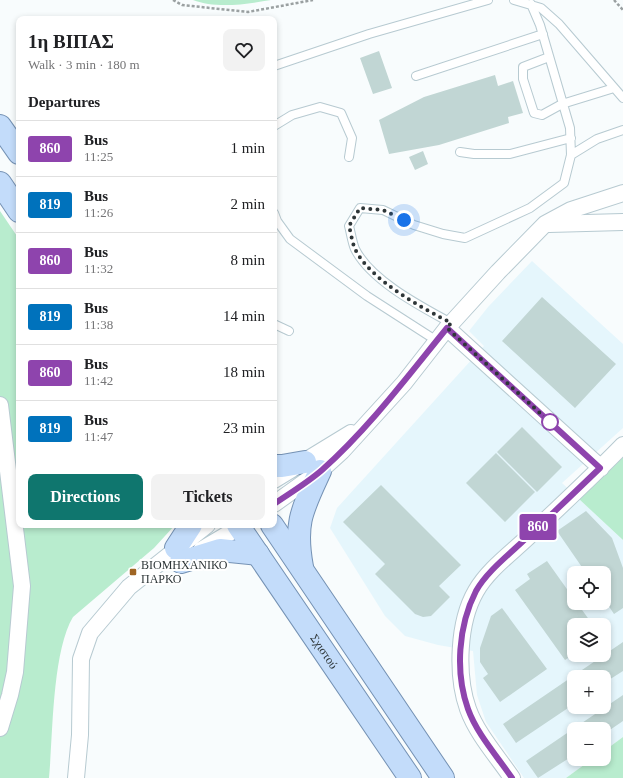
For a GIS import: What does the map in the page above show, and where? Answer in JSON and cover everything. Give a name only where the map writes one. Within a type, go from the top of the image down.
[{"type":"main road","points":[[0,126],[16,149]]},
{"type":"main road","points":[[0,183],[16,207]]},
{"type":"main road","points":[[277,466],[313,467],[299,523],[298,546],[302,570]]},
{"type":"main road","points":[[190,528],[179,555],[220,550],[258,554]]},
{"type":"main road","name":"Σχιστού","points":[[241,528],[410,778]]},
{"type":"main road","points":[[274,528],[443,778]]},
{"type":"street","points":[[277,501],[313,467],[368,423],[404,383],[449,326],[498,272],[545,224],[556,216],[571,210],[623,193]]},
{"type":"street","points":[[545,224],[623,222]]},
{"type":"street","points":[[449,326],[600,468]]},
{"type":"street","points":[[0,405],[22,586],[14,672],[10,695],[0,728]]},
{"type":"street","points":[[512,778],[478,729],[468,710],[462,687],[460,661],[462,637],[467,614],[476,591],[495,568],[623,445]]},
{"type":"street","points":[[277,479],[313,467]]},
{"type":"street","points":[[179,555],[204,528]]},
{"type":"street","points":[[76,778],[80,735],[81,659],[90,633],[110,607],[129,587],[179,555],[236,528]]},
{"type":"lane","points":[[277,65],[376,32],[488,0]]},
{"type":"lane","points":[[514,0],[541,8],[558,24],[623,98]]},
{"type":"lane","points":[[449,326],[377,277],[356,250],[349,226],[360,208],[383,210],[414,225],[443,234],[465,238],[530,208],[564,183],[571,155],[570,128],[543,34],[531,4]]},
{"type":"lane","points":[[416,76],[543,34]]},
{"type":"lane","points":[[549,57],[523,67],[523,79],[534,113],[542,115],[562,104],[614,88]]},
{"type":"lane","points":[[277,124],[292,115],[320,107],[341,113],[352,138],[349,157]]},
{"type":"lane","points":[[571,155],[597,139],[623,130]]},
{"type":"lane","points":[[460,152],[474,154],[510,154],[571,138]]},
{"type":"lane","points":[[277,222],[290,239],[325,266],[437,341]]},
{"type":"lane","points":[[277,326],[289,332]]},
{"type":"path","points":[[173,0],[182,6],[248,12],[313,0]]},
{"type":"path","points":[[614,0],[623,10]]},
{"type":"shaded area","points":[[532,261],[623,344],[623,428],[562,483],[623,540],[623,737],[611,746],[611,722],[567,722],[567,766],[582,766],[566,778],[524,778],[486,722],[477,695],[473,651],[438,645],[405,636],[385,616],[330,528],[337,508],[484,346],[469,331],[488,307]]},
{"type":"green space","points":[[193,0],[271,0],[221,5],[202,3]]},
{"type":"green space","points":[[0,211],[16,235],[16,528],[172,528],[154,548],[73,617],[66,632],[57,672],[49,778],[0,778]]},
{"type":"green space","points":[[623,457],[623,540],[579,499]]},
{"type":"green space","points":[[623,737],[623,778],[566,778],[582,766],[611,766],[611,746]]},
{"type":"building","points":[[379,51],[392,88],[373,94],[360,58]]},
{"type":"building","points":[[495,75],[498,86],[513,81],[523,113],[508,117],[509,123],[439,145],[389,154],[379,120],[424,97]]},
{"type":"building","points":[[423,151],[428,164],[415,170],[409,157]]},
{"type":"building","points":[[542,297],[616,364],[575,408],[502,341]]},
{"type":"building","points":[[522,427],[562,467],[537,492],[497,452]]},
{"type":"building","points":[[496,453],[535,492],[505,522],[466,483]]},
{"type":"building","points":[[381,485],[461,565],[439,586],[450,597],[431,616],[423,617],[415,614],[375,574],[385,564],[343,522]]},
{"type":"building","points":[[586,511],[612,538],[623,568],[623,608],[614,614],[611,610],[611,566],[581,566],[557,531]]},
{"type":"building","points":[[547,561],[567,589],[567,610],[582,610],[588,618],[567,618],[567,659],[565,660],[515,590],[530,579],[527,574]]},
{"type":"building","points":[[502,608],[547,669],[500,702],[483,678],[488,674],[480,662],[480,648],[491,616]]},
{"type":"building","points":[[623,642],[623,671],[611,679],[611,670],[582,670],[594,662],[611,662],[611,650]]},
{"type":"building","points":[[567,680],[567,709],[516,743],[503,724]]},
{"type":"building","points":[[623,695],[623,721],[611,729],[611,722],[583,722],[595,714],[611,714],[611,703]]},
{"type":"building","points":[[567,733],[567,759],[538,778],[526,761]]},
{"type":"bus line","name":"860","points":[[277,502],[320,471],[342,451],[404,383],[447,328],[600,468],[495,568],[476,591],[467,614],[462,637],[460,661],[462,687],[468,710],[478,729],[512,778]]},
{"type":"place","name":"ΒΙΟΜΗΧΑΝΙΚΟ ΠΑΡΚΟ","points":[[133,572]]},
{"type":"route","points":[[404,220],[383,210],[360,208],[349,226],[356,250],[377,277],[418,305],[451,323],[447,328],[553,425],[550,422]]}]
